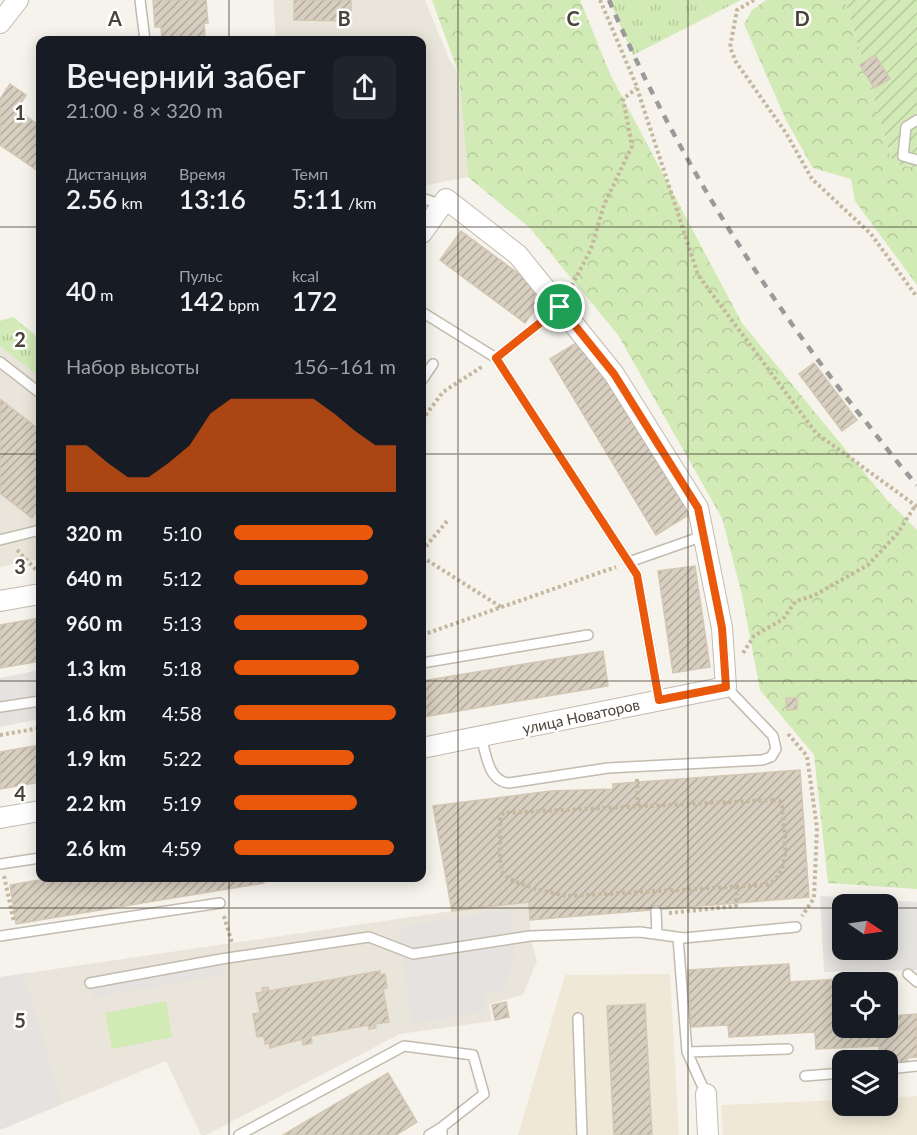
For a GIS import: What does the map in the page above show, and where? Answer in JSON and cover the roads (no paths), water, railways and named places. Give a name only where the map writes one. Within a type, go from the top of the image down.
[{"type":"street","points":[[0,22],[18,0]]},
{"type":"street","points":[[426,227],[446,199],[518,255],[620,384],[698,508],[722,628],[726,683]]},
{"type":"street","points":[[0,601],[36,595]]},
{"type":"street","name":"улица Новаторов","points":[[426,747],[659,700],[726,683]]},
{"type":"street","points":[[0,818],[36,812]]},
{"type":"street","points":[[706,1094],[708,1135]]},
{"type":"lane","points":[[140,0],[144,36]]},
{"type":"lane","points":[[916,121],[906,127],[903,156],[917,160]]},
{"type":"lane","points":[[426,199],[442,205]]},
{"type":"lane","points":[[496,358],[560,307]]},
{"type":"lane","points":[[426,314],[496,358],[637,575],[659,700]]},
{"type":"lane","points":[[0,362],[36,390]]},
{"type":"lane","points":[[426,374],[433,364]]},
{"type":"lane","points":[[3,538],[36,531]]},
{"type":"lane","points":[[629,562],[703,536]]},
{"type":"lane","points":[[426,662],[588,635]]},
{"type":"lane","points":[[481,736],[492,773],[497,780],[509,783],[601,769],[762,760],[771,757],[776,749],[773,736],[726,683]]},
{"type":"lane","points":[[0,707],[36,702]]},
{"type":"lane","points":[[1,864],[36,859]]},
{"type":"lane","points":[[0,936],[220,903]]},
{"type":"lane","points":[[656,912],[657,933]]},
{"type":"lane","points":[[90,983],[369,937],[412,954],[530,936],[657,933],[678,938],[796,927]]},
{"type":"lane","points":[[678,938],[687,1052],[706,1094]]},
{"type":"lane","points":[[908,974],[917,982]]},
{"type":"lane","points":[[578,1018],[582,1135]]},
{"type":"lane","points":[[239,1135],[404,1046],[473,1056],[484,1094],[442,1131],[429,1135]]},
{"type":"lane","points":[[687,1052],[788,1049]]},
{"type":"lane","points":[[898,1068],[917,1066]]},
{"type":"lane","points":[[805,1076],[832,1074]]},
{"type":"railway","points":[[609,0],[660,109],[689,162],[752,265],[785,315],[917,485]]}]
